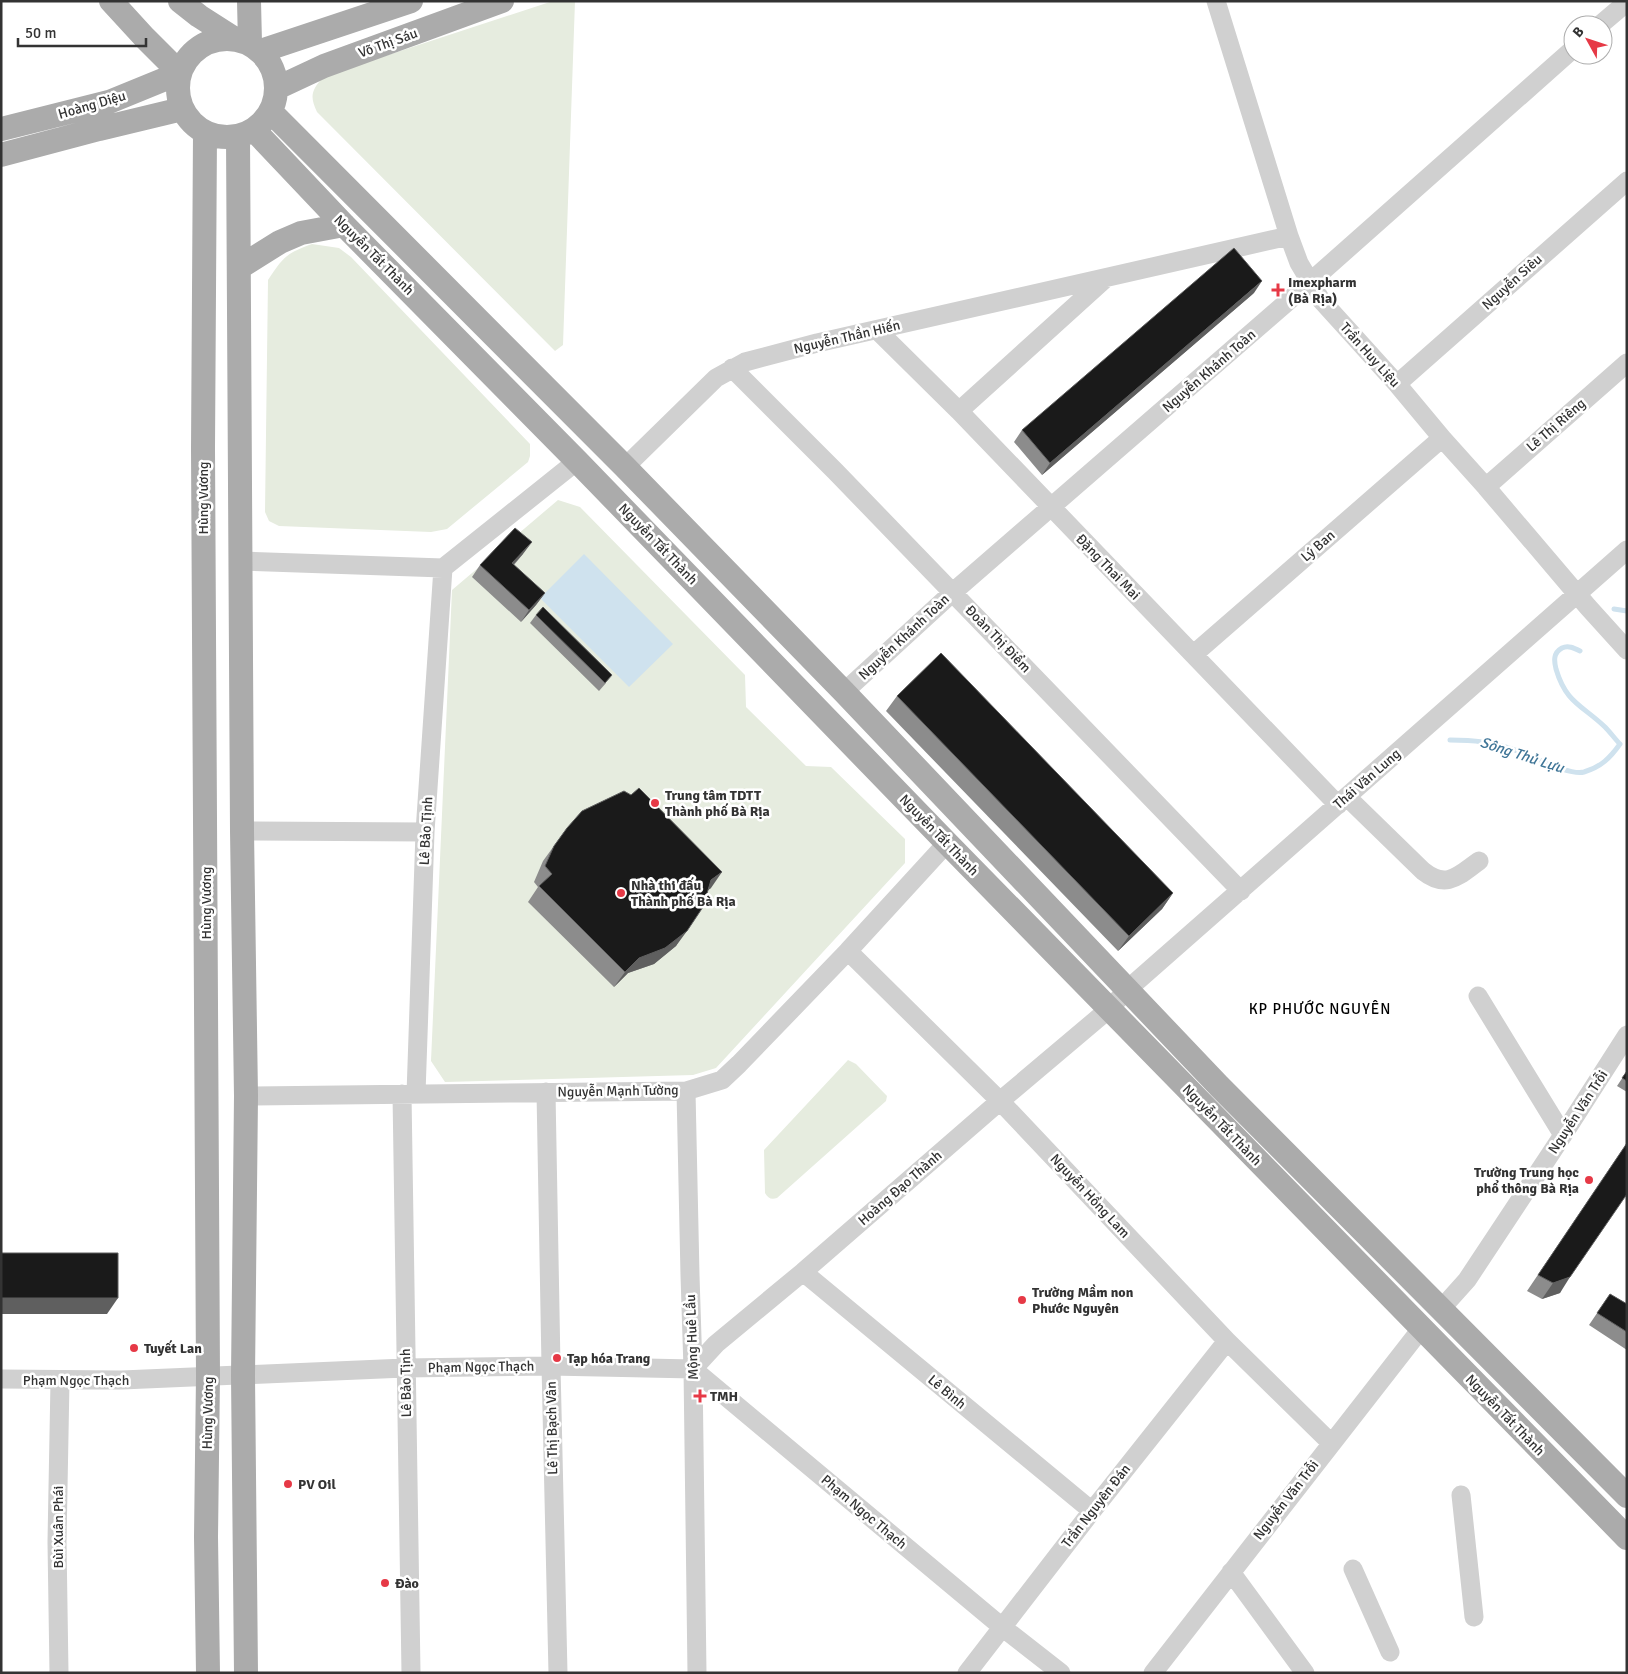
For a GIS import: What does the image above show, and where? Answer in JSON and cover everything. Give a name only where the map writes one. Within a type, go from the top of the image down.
[{"type":"main road","points":[[111,1],[145,38],[184,66]]},
{"type":"main road","points":[[180,1],[201,9],[249,44],[274,72],[276,88],[274,105],[270,112],[246,133],[221,138],[205,133],[192,123],[182,109],[178,91],[201,9]]},
{"type":"main road","points":[[249,1],[249,44]]},
{"type":"main road","points":[[184,66],[202,45],[220,39],[249,44],[411,1]]},
{"type":"main road","name":"Võ Thị Sáu","points":[[276,88],[324,66],[502,1]]},
{"type":"main road","name":"Hoàng Diệu","points":[[1,129],[109,102],[184,66]]},
{"type":"main road","name":"Hoàng Diệu","points":[[1,155],[182,109]]},
{"type":"main road","name":"Nguyễn Tất Thành","points":[[270,112],[624,467],[844,692],[1219,1086],[1627,1496]]},
{"type":"main road","name":"Hùng Vương","points":[[205,133],[203,468],[208,1673]]},
{"type":"main road","points":[[246,133],[240,267],[242,831],[246,1096],[244,1376],[246,1673]]},
{"type":"main road","name":"Nguyễn Tất Thành","points":[[246,133],[344,225],[577,461],[946,844],[1627,1538]]},
{"type":"main road","points":[[240,267],[280,242],[310,231],[344,225]]},
{"type":"street","name":"Trần Huy Liệu","points":[[1216,1],[1289,236],[1309,283],[1320,300],[1396,384],[1627,650]]},
{"type":"street","points":[[1612,15],[1627,2]]},
{"type":"street","name":"Nguyễn Khánh Toàn","points":[[844,692],[952,593],[1309,283],[1563,58]]},
{"type":"street","name":"Nguyễn Siêu","points":[[1396,384],[1627,181]]},
{"type":"street","name":"Nguyễn Thần Hiến","points":[[624,467],[716,378],[745,362],[1289,236]]},
{"type":"street","name":"Nguyễn Thần Hiến","points":[[959,411],[1106,277]]},
{"type":"street","name":"Đặng Thai Mai","points":[[877,330],[959,411],[1050,508],[1194,654],[1342,801],[1436,880],[1449,880],[1456,877],[1479,861]]},
{"type":"street","name":"Lê Thị Riêng","points":[[1486,487],[1627,363]]},
{"type":"street","name":"Đoàn Thị Điểm","points":[[732,368],[836,472],[1240,891]]},
{"type":"street","name":"Lý Ban","points":[[1194,654],[1442,438]]},
{"type":"street","points":[[242,561],[443,568],[577,461]]},
{"type":"street","name":"Thái Văn Lung","points":[[1109,1009],[1128,989],[1627,550]]},
{"type":"street","name":"Lê Bảo Tịnh","points":[[411,1673],[405,1368],[409,1094],[443,568]]},
{"type":"street","points":[[242,831],[425,832]]},
{"type":"street","name":"Nguyễn Mạnh Tường","points":[[246,1096],[686,1091],[722,1080],[848,951],[946,844]]},
{"type":"street","name":"Nguyễn Hồng Lam","points":[[848,951],[1000,1101],[1227,1341],[1331,1443]]},
{"type":"street","points":[[1478,996],[1563,1135]]},
{"type":"street","name":"Hoàng Đạo Thành","points":[[693,1369],[716,1344],[803,1272],[1109,1009]]},
{"type":"street","name":"Nguyễn Văn Trỗi","points":[[1441,1309],[1467,1280],[1627,1035]]},
{"type":"street","name":"Mộng Huê Lầu","points":[[686,1091],[693,1369],[697,1673]]},
{"type":"street","name":"Lê Thị Bạch Vân","points":[[546,1092],[558,1673]]},
{"type":"street","name":"Lê Bình","points":[[803,1272],[1092,1511]]},
{"type":"street","name":"Nguyễn Văn Trỗi","points":[[1153,1673],[1421,1329]]},
{"type":"street","name":"Trần Nguyên Đán","points":[[967,1673],[1227,1341]]},
{"type":"street","name":"Phạm Ngọc Thạch","points":[[1,1379],[60,1381],[244,1376],[405,1368],[551,1366],[693,1369],[1002,1627],[1061,1673]]},
{"type":"street","name":"Bùi Xuân Phái","points":[[59,1673],[57,1542],[60,1381]]},
{"type":"street","points":[[1461,1495],[1474,1617]]},
{"type":"street","points":[[1353,1569],[1390,1652]]},
{"type":"street","points":[[1231,1572],[1305,1673]]},
{"type":"shaded area","points":[[553,1],[575,1],[563,345],[555,351],[317,112],[313,101],[314,89],[324,76]]},
{"type":"shaded area","points":[[312,244],[339,248],[351,257],[530,444],[528,462],[447,529],[431,532],[279,526],[269,521],[265,512],[268,280],[286,257]]},
{"type":"shaded area","name":"Trung tâm TDTT Thành phố Bà Rịa","points":[[558,500],[580,507],[745,675],[746,707],[806,766],[831,767],[905,839],[905,863],[716,1068],[693,1075],[445,1082],[431,1061],[452,590]]},
{"type":"shaded area","points":[[848,1060],[856,1064],[887,1096],[886,1101],[777,1198],[770,1198],[765,1193],[764,1150]]},
{"type":"water","points":[[584,554],[673,644],[629,687],[540,598]]},
{"type":"building","points":[[1234,248],[1262,281],[1050,463],[1022,430]]},
{"type":"building","points":[[515,528],[532,542],[512,563],[545,593],[529,610],[480,565]]},
{"type":"building","points":[[543,607],[612,675],[605,683],[536,615]]},
{"type":"building","points":[[941,653],[1173,893],[1129,936],[897,696]]},
{"type":"building","name":"Nhà thi đấu Thành phố Bà Rịa","points":[[639,788],[722,872],[711,880],[703,907],[687,931],[665,948],[639,958],[625,972],[539,886],[552,874],[545,866],[554,846],[582,811],[624,791],[631,795]]},
{"type":"building","points":[[1627,1071],[1627,1081],[1622,1078]]},
{"type":"building","points":[[1627,1143],[1627,1194],[1570,1277],[1553,1283],[1538,1275]]},
{"type":"building","points":[[1,1253],[118,1253],[118,1298],[1,1298]]},
{"type":"building","points":[[1610,1294],[1627,1304],[1627,1332],[1597,1313]]},
{"type":"waterway","name":"Sông Thủ Lựu","points":[[1614,609],[1627,611]]},
{"type":"waterway","name":"Sông Thủ Lựu","points":[[1450,740],[1475,741],[1499,745],[1569,771],[1584,772],[1600,765],[1609,758],[1620,744],[1605,727],[1570,696],[1560,680],[1555,666],[1556,655],[1562,648],[1569,647],[1580,651]]},
{"type":"place","name":"Imexpharm (Bà Rịa)","points":[[1278,290]]},
{"type":"place","name":"Trung tâm TDTT Thành phố Bà Rịa","points":[[655,803]]},
{"type":"place","name":"Nhà thi đấu Thành phố Bà Rịa","points":[[621,893]]},
{"type":"place","name":"Trường Trung học phổ thông Bà Rịa","points":[[1589,1180]]},
{"type":"place","name":"Trường Mầm non Phước Nguyên","points":[[1022,1300]]},
{"type":"place","name":"Tuyết Lan","points":[[134,1348]]},
{"type":"place","name":"Tạp hóa Trang","points":[[557,1358]]},
{"type":"place","name":"TMH","points":[[700,1396]]},
{"type":"place","name":"PV Oil","points":[[288,1484]]},
{"type":"place","name":"Đào","points":[[385,1583]]},
{"type":"district","name":"KP PHƯỚC NGUYÊN","points":[[1320,1009]]}]
